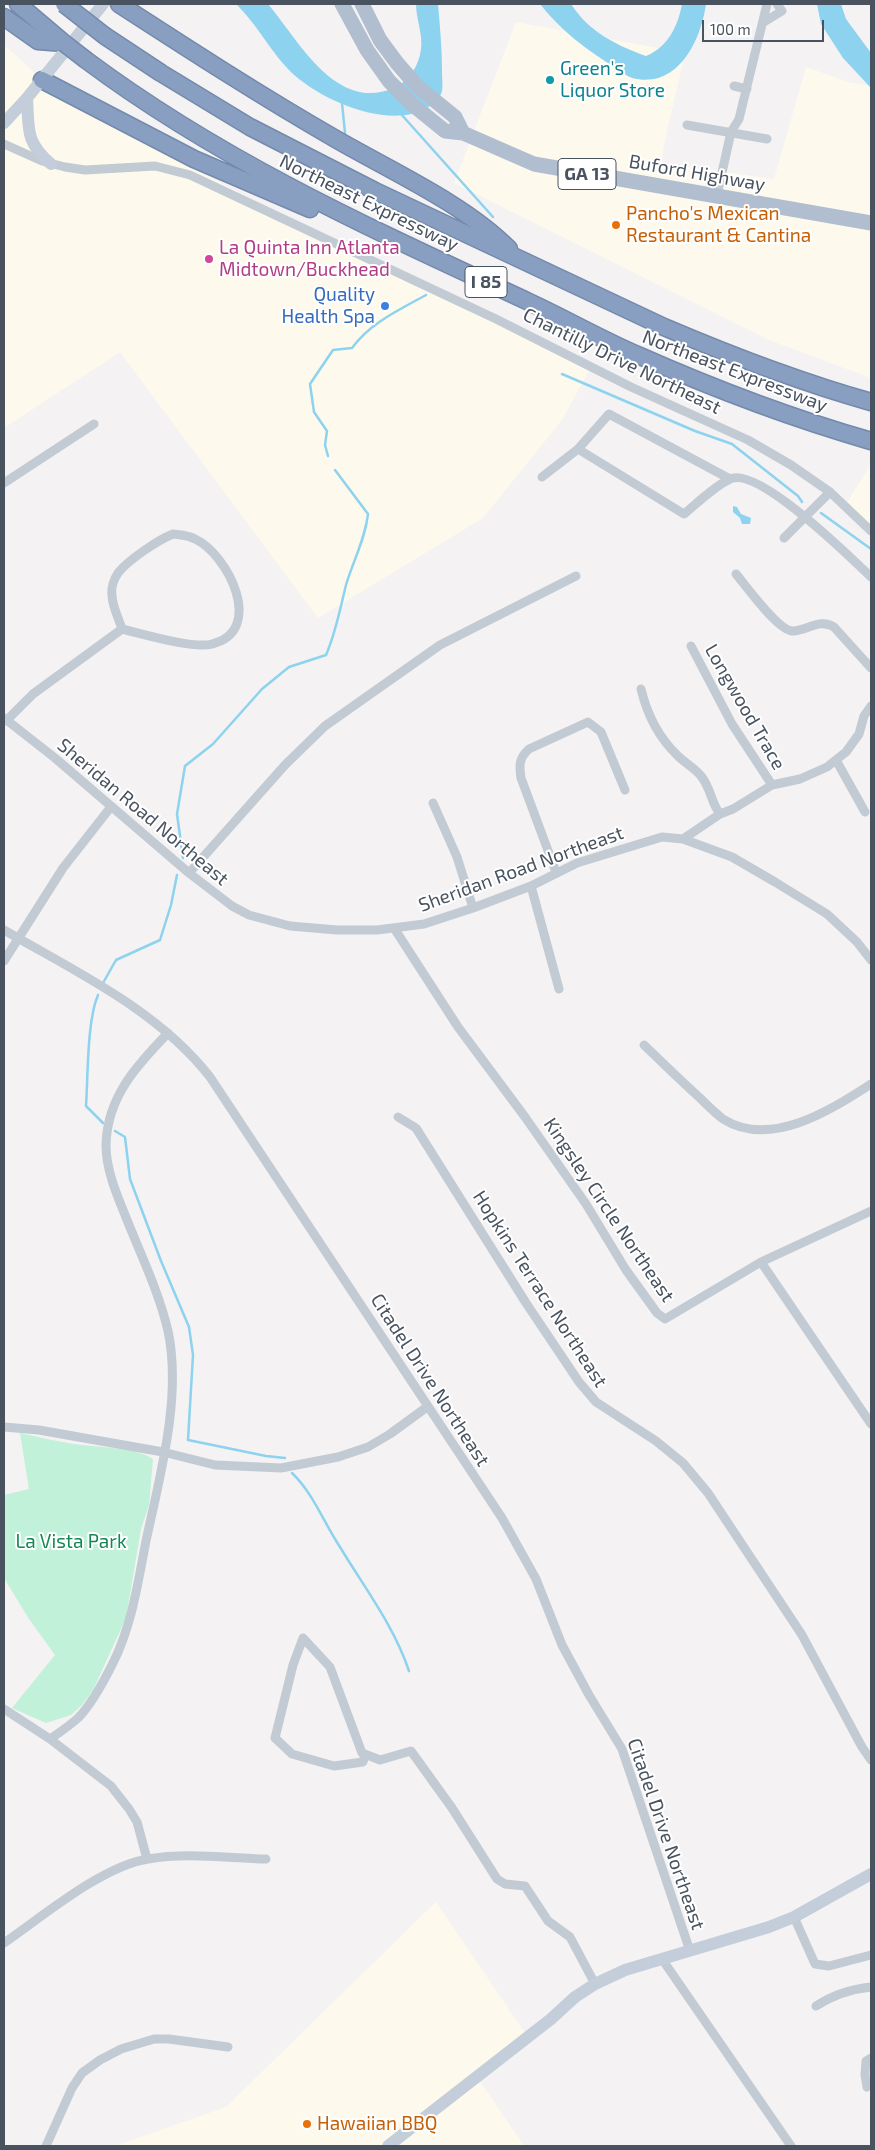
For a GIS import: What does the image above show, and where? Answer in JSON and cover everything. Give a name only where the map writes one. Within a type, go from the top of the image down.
[{"type":"highway","name":"Northeast Expressway","points":[[18,4],[66,45],[147,104],[261,173],[638,356],[760,406],[871,441]]},
{"type":"highway","name":"Northeast Expressway","points":[[64,4],[105,36],[160,73],[250,127],[375,191],[712,347],[770,370],[871,402]]},
{"type":"highway","points":[[119,4],[269,101],[428,191],[491,231],[518,257]]},
{"type":"highway","points":[[4,17],[38,41],[66,45]]},
{"type":"highway","points":[[42,80],[194,159],[304,207],[366,225]]},
{"type":"main road","points":[[4,123],[42,80],[66,45],[103,4]]},
{"type":"main road","name":"Buford Highway","points":[[342,4],[366,50],[395,87],[445,131],[463,133],[534,164],[871,223]]},
{"type":"main road","points":[[362,4],[380,40],[417,86],[455,117],[463,133]]},
{"type":"main road","points":[[27,98],[30,138],[39,154],[50,164]]},
{"type":"main road","points":[[388,2146],[550,2019],[575,1997],[595,1984],[625,1970],[769,1927],[794,1917],[871,1874]]},
{"type":"street","points":[[717,196],[731,132],[739,119],[767,4]]},
{"type":"street","points":[[764,22],[782,11],[777,4]]},
{"type":"street","points":[[734,86],[747,89]]},
{"type":"street","points":[[687,126],[767,138]]},
{"type":"street","name":"Chantilly Drive Northeast","points":[[4,144],[50,164],[85,170],[155,166],[190,176],[496,319],[631,387],[748,440],[791,465],[830,492],[871,531]]},
{"type":"street","points":[[542,478],[578,449],[609,414],[730,479]]},
{"type":"street","points":[[4,484],[94,424]]},
{"type":"street","points":[[578,449],[684,514],[730,479],[742,477],[758,485],[805,516],[871,577]]},
{"type":"street","points":[[784,538],[830,492]]},
{"type":"street","points":[[5,719],[33,694],[122,629],[193,643],[213,644],[224,638],[235,628],[239,616],[239,602],[234,585],[221,563],[207,546],[196,539],[184,535],[173,534],[164,537],[126,565],[118,573],[113,583],[111,597],[122,629]]},
{"type":"street","points":[[736,574],[784,628],[792,632],[828,623],[834,627],[871,668]]},
{"type":"street","points":[[189,873],[285,765],[325,726],[440,645],[576,576]]},
{"type":"street","name":"Longwood Trace","points":[[691,646],[732,724],[772,785]]},
{"type":"street","points":[[641,689],[644,701],[658,732],[678,756],[700,774],[709,787],[720,814]]},
{"type":"street","points":[[683,839],[720,814],[733,809],[772,785],[800,779],[836,760],[846,752],[859,734],[864,716],[871,706]]},
{"type":"street","name":"Sheridan Road Northeast","points":[[5,719],[55,758],[110,808],[189,873],[232,906],[249,915],[290,926],[337,930],[394,928],[424,924],[531,886],[577,863],[662,837],[683,839],[732,857],[827,914],[857,942],[871,960]]},
{"type":"street","points":[[556,872],[521,778],[519,766],[521,757],[529,750],[588,722],[601,732],[625,790]]},
{"type":"street","points":[[836,760],[865,812]]},
{"type":"street","points":[[433,803],[457,857],[473,908]]},
{"type":"street","points":[[4,961],[63,868],[110,808]]},
{"type":"street","points":[[531,886],[559,989]]},
{"type":"street","name":"Kingsley Circle Northeast","points":[[394,928],[458,1028],[586,1204],[626,1270],[657,1313],[665,1319],[761,1262],[871,1211]]},
{"type":"street","name":"Citadel Drive Northeast","points":[[4,930],[129,1003],[168,1033],[197,1061],[210,1077],[502,1518],[536,1579],[562,1645],[622,1749],[690,1951]]},
{"type":"street","points":[[50,1739],[77,1719],[85,1710],[113,1663],[122,1642],[136,1591],[163,1452],[174,1372],[172,1349],[160,1305],[112,1182],[106,1146],[109,1125],[120,1091],[133,1070],[168,1033]]},
{"type":"street","points":[[644,1045],[722,1118],[740,1127],[760,1131],[798,1122],[847,1100],[871,1084]]},
{"type":"street","name":"Hopkins Terrace Northeast","points":[[398,1117],[416,1128],[526,1303],[590,1395],[596,1402],[656,1441],[683,1463],[708,1493],[802,1635],[862,1747],[871,1760]]},
{"type":"street","points":[[761,1262],[871,1424]]},
{"type":"street","points":[[4,1427],[39,1430],[163,1452],[214,1466],[281,1468],[338,1457],[368,1447],[390,1434],[427,1407]]},
{"type":"street","points":[[365,1754],[363,1762],[334,1766],[292,1754],[275,1738],[293,1665],[303,1638],[330,1667],[362,1753],[365,1754],[380,1760],[411,1751],[452,1808],[497,1879],[506,1884],[525,1886],[548,1921],[570,1937],[595,1984]]},
{"type":"street","points":[[4,1709],[50,1739],[97,1774],[121,1797],[136,1822],[147,1859]]},
{"type":"street","points":[[4,1943],[94,1881],[111,1872],[147,1859],[178,1857],[266,1860]]},
{"type":"street","points":[[794,1917],[815,1964],[829,1966],[871,1955]]},
{"type":"street","points":[[662,1959],[791,2146]]},
{"type":"street","points":[[816,2006],[829,1998],[858,1988],[871,1987]]},
{"type":"street","points":[[46,2146],[72,2088],[82,2074],[100,2060],[121,2049],[154,2039],[169,2039],[228,2047]]},
{"type":"street","points":[[867,2087],[865,2075],[866,2061],[871,2058]]},
{"type":"shaded area","points":[[516,22],[685,53],[663,149],[662,163],[774,179],[806,67],[848,82],[871,86],[871,378],[769,340],[454,183]]},
{"type":"shaded area","points":[[4,45],[44,81],[174,159],[440,297],[592,365],[562,420],[483,518],[318,618],[120,352],[4,428]]},
{"type":"shaded area","points":[[871,467],[871,532],[844,507]]},
{"type":"shaded area","points":[[436,1902],[527,2036],[477,2077],[524,2146],[115,2146],[226,2107]]},
{"type":"green space","name":"La Vista Park","points":[[20,1433],[73,1444],[126,1450],[146,1455],[153,1459],[149,1505],[141,1529],[126,1618],[93,1690],[82,1705],[71,1715],[46,1723],[12,1708],[55,1655],[29,1619],[4,1578],[4,1495],[29,1489]]},
{"type":"water","points":[[236,4],[268,4],[305,53],[320,69],[336,82],[354,90],[373,93],[394,88],[409,77],[416,67],[420,55],[421,38],[416,4],[438,4],[442,55],[441,94],[427,108],[412,114],[396,116],[360,110],[326,97],[290,71]]},
{"type":"water","points":[[540,4],[571,4],[578,14],[595,30],[614,42],[646,56],[660,47],[671,35],[678,20],[682,4],[706,4],[699,32],[693,46],[684,59],[662,77],[648,80],[632,78],[595,54],[565,31]]},
{"type":"water","points":[[817,4],[841,4],[846,19],[871,53],[871,88],[843,58],[821,24]]},
{"type":"water","points":[[733,506],[737,507],[741,514],[751,518],[750,524],[742,524],[740,518],[733,512]]},
{"type":"waterway","points":[[342,103],[345,133]]},
{"type":"waterway","points":[[401,114],[493,217]]},
{"type":"waterway","points":[[328,456],[325,445],[327,431],[314,412],[310,384],[333,350],[352,348],[376,324],[426,295]]},
{"type":"waterway","points":[[562,374],[695,431],[732,444],[798,496],[802,502]]},
{"type":"waterway","points":[[183,858],[177,814],[185,766],[213,744],[262,689],[289,667],[326,655],[338,620],[346,585],[364,533],[368,514],[335,470]]},
{"type":"waterway","points":[[821,513],[871,549]]},
{"type":"waterway","points":[[103,983],[116,960],[160,940],[171,905],[177,875]]},
{"type":"waterway","points":[[98,995],[94,1006],[90,1033],[86,1106],[103,1123]]},
{"type":"waterway","points":[[115,1131],[125,1137],[130,1179],[161,1261],[189,1327],[193,1355],[188,1440],[266,1456],[285,1458]]},
{"type":"waterway","points":[[292,1473],[312,1499],[334,1538],[378,1607],[403,1654],[409,1671]]},
{"type":"place","name":"Green's Liquor Store","points":[[550,80]]},
{"type":"place","name":"Pancho's Mexican Restaurant & Cantina","points":[[616,225]]},
{"type":"place","name":"La Quinta Inn Atlanta Midtown/Buckhead","points":[[209,259]]},
{"type":"place","name":"Quality Health Spa","points":[[385,306]]},
{"type":"place","name":"Hawaiian BBQ","points":[[307,2124]]}]
